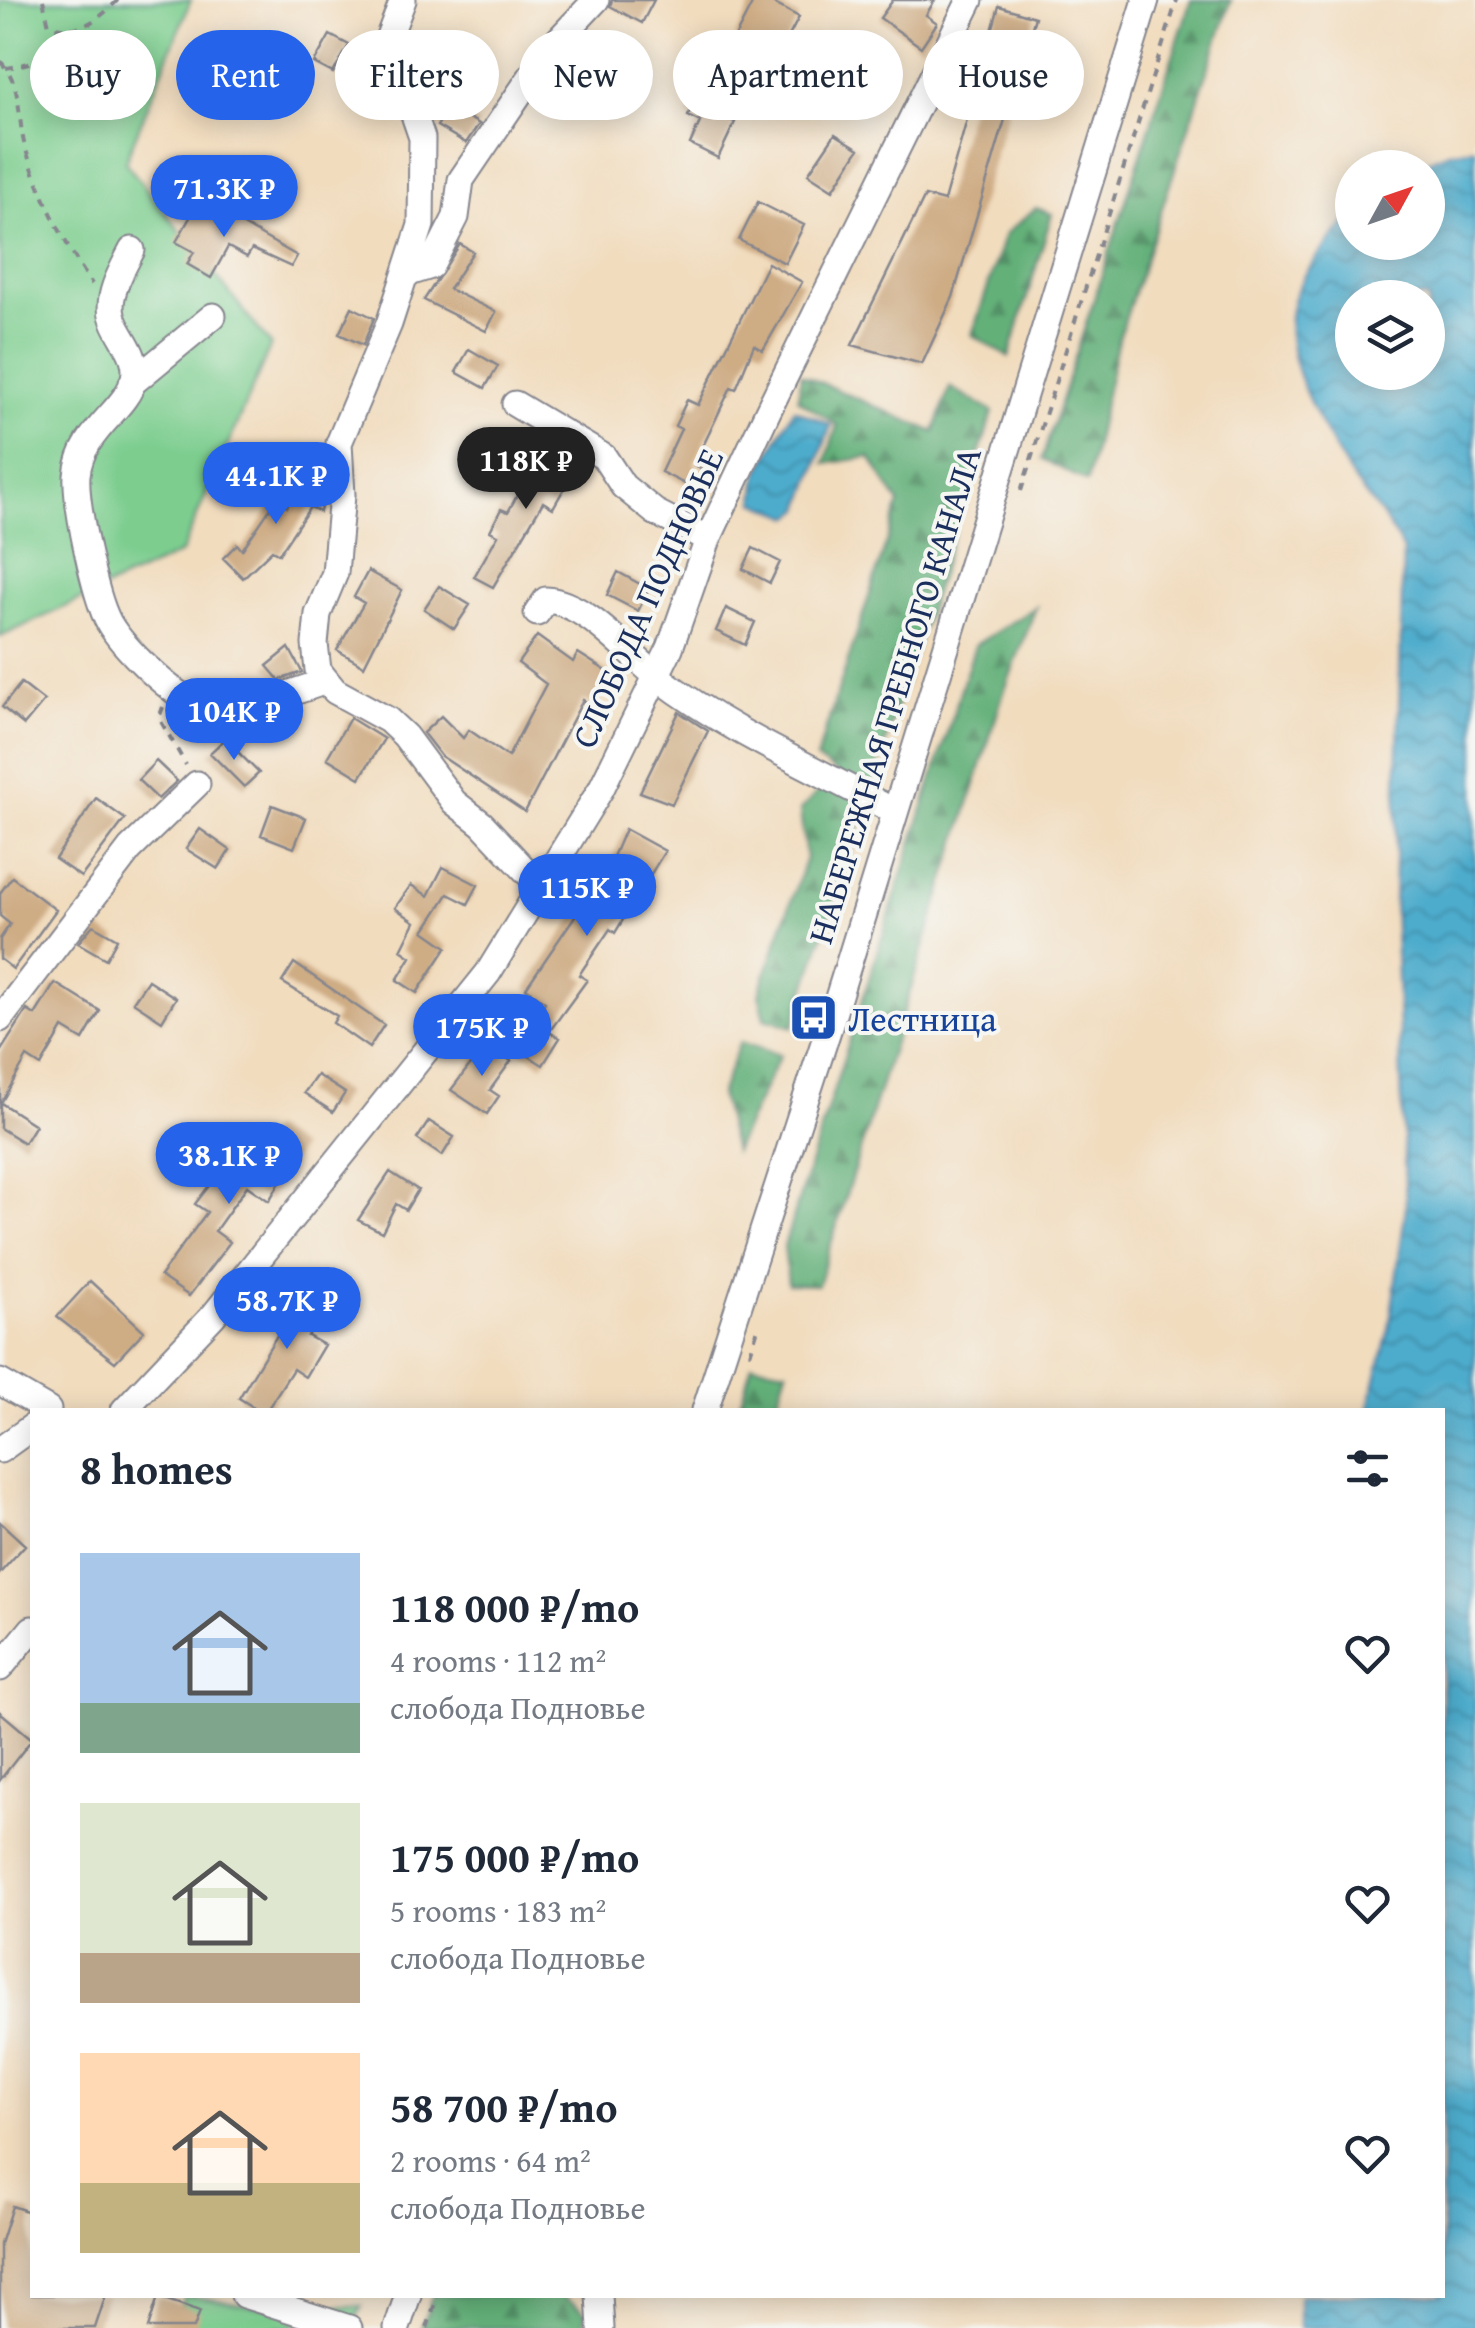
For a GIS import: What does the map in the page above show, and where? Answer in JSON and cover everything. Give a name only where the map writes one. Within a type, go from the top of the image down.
[{"type":"street","points":[[403,0],[388,38],[422,138],[422,226],[339,443],[342,495],[335,573],[318,614],[315,644],[324,682],[397,728],[454,802],[482,824],[541,887]]},
{"type":"street","points":[[406,274],[431,266],[456,218],[461,180],[550,50],[596,0]]},
{"type":"street","name":"СЛОБОДА ПОДНОВЬЕ","points":[[126,1408],[213,1316],[488,973],[601,789],[656,676],[708,539],[970,0]]},
{"type":"street","name":"НАБЕРЕЖНАЯ ГРЕБНОГО КАНАЛА","points":[[706,1408],[1146,0]]},
{"type":"street","points":[[132,250],[116,282],[111,312],[134,362],[132,383]]},
{"type":"street","points":[[213,316],[132,383],[87,442],[77,476],[93,579],[110,624],[169,688],[200,705],[234,706],[324,682]]},
{"type":"street","points":[[515,404],[604,457],[622,486],[655,512],[708,539]]},
{"type":"street","points":[[537,613],[546,600],[558,600],[617,638],[656,676],[692,701],[895,812]]},
{"type":"street","points":[[0,1019],[130,849],[197,784]]},
{"type":"street","points":[[0,1382],[45,1408]]},
{"type":"street","points":[[0,1450],[30,1428]]},
{"type":"street","points":[[0,1668],[30,1631]]},
{"type":"street","points":[[254,2298],[349,2328]]},
{"type":"street","points":[[397,2328],[407,2298]]},
{"type":"street","points":[[600,2298],[600,2328]]},
{"type":"path","points":[[43,0],[49,25],[60,29],[90,24]]},
{"type":"path","points":[[6,68],[34,64],[79,38],[118,0]]},
{"type":"path","points":[[0,61],[15,77],[26,149],[61,233],[111,312]]},
{"type":"path","points":[[169,688],[159,718],[197,784]]},
{"type":"path","points":[[427,2328],[437,2298]]},
{"type":"green space","points":[[0,0],[191,0],[156,86],[156,30],[30,30],[30,120],[142,120],[125,162],[271,345],[181,553],[0,637]]},
{"type":"green space","points":[[1191,0],[1231,0],[1117,344],[1087,482],[1042,459]]},
{"type":"green space","points":[[1036,208],[1052,214],[1009,357],[972,335],[1005,234]]},
{"type":"green space","points":[[801,374],[934,432],[950,387],[993,412],[869,793],[816,759],[899,504],[870,457],[825,464],[837,425],[798,399]]},
{"type":"green space","points":[[1036,607],[1003,695],[818,1285],[788,1284],[784,1246],[975,645]]},
{"type":"green space","points":[[827,782],[867,802],[793,1027],[765,1018],[759,994],[806,858],[800,811]]},
{"type":"green space","points":[[740,1042],[780,1055],[734,1151],[720,1094]]},
{"type":"green space","points":[[752,1364],[787,1370],[776,1408],[739,1408]]},
{"type":"green space","points":[[183,2298],[253,2306],[362,2306],[352,2328],[302,2328],[299,2323],[285,2328],[175,2328]]},
{"type":"green space","points":[[432,2298],[566,2298],[587,2313],[583,2328],[421,2328]]},
{"type":"water","points":[[1475,148],[1475,2328],[1299,2328],[1299,2298],[1445,2298],[1445,1408],[1369,1408],[1389,1329],[1406,1207],[1394,903],[1403,551],[1347,469],[1314,411],[1297,368],[1291,346],[1292,304],[1318,257],[1335,236],[1335,260],[1445,260],[1445,154]]},
{"type":"water","points":[[794,409],[831,425],[801,509],[792,517],[755,502],[758,474]]},
{"type":"building","points":[[612,0],[654,0],[642,23],[610,6]]},
{"type":"building","points":[[754,0],[767,0],[799,17],[792,30],[739,30]]},
{"type":"building","points":[[893,0],[935,0],[926,15],[937,23],[932,30],[923,30],[921,47],[903,34],[903,30],[880,18]]},
{"type":"building","points":[[999,6],[1035,17],[1031,30],[992,30]]},
{"type":"building","points":[[330,35],[335,38],[333,73],[315,61]]},
{"type":"building","points":[[441,120],[472,120],[479,124],[466,143],[437,126]]},
{"type":"building","points":[[696,120],[735,122],[718,158],[690,144],[700,122]]},
{"type":"building","points":[[967,120],[1005,120],[953,297],[922,364],[852,345],[925,196],[944,201]]},
{"type":"building","points":[[835,134],[859,149],[833,190],[808,174]]},
{"type":"building","points":[[200,200],[297,256],[291,267],[252,249],[247,257],[228,247],[211,278],[187,264],[194,252],[176,242]]},
{"type":"building","points":[[758,202],[804,225],[785,263],[739,240]]},
{"type":"building","points":[[460,244],[473,252],[449,289],[496,312],[486,331],[424,300]]},
{"type":"building","points":[[768,263],[802,282],[763,350],[754,345],[736,389],[731,387],[694,465],[702,469],[693,488],[661,472],[681,429],[675,426],[687,400],[698,405]]},
{"type":"building","points":[[352,307],[374,318],[363,345],[339,334]]},
{"type":"building","points":[[469,349],[498,366],[485,388],[456,372]]},
{"type":"building","points":[[557,448],[583,464],[576,475],[573,473],[553,508],[543,502],[493,587],[474,577],[498,535],[490,531],[501,509],[508,512],[531,470],[540,475]]},
{"type":"building","points":[[300,477],[325,488],[320,512],[310,507],[279,554],[272,550],[243,578],[223,558],[237,544],[242,550],[276,500],[287,507]]},
{"type":"building","points":[[753,548],[780,562],[770,583],[743,569]]},
{"type":"building","points":[[368,571],[402,590],[364,666],[337,650],[364,603],[354,597]]},
{"type":"building","points":[[618,572],[649,589],[638,611],[607,595]]},
{"type":"building","points":[[439,586],[470,605],[454,629],[424,609]]},
{"type":"building","points":[[726,608],[755,622],[745,645],[716,631]]},
{"type":"building","points":[[537,636],[573,662],[578,653],[611,674],[592,705],[583,700],[525,812],[441,756],[423,733],[441,716],[463,738],[469,730],[508,757],[546,684],[518,663]]},
{"type":"building","points":[[289,648],[302,672],[279,680],[267,666]]},
{"type":"building","points":[[21,683],[44,701],[24,725],[2,707]]},
{"type":"building","points":[[679,712],[708,731],[672,804],[640,792]]},
{"type":"building","points":[[350,718],[384,739],[360,778],[327,758]]},
{"type":"building","points":[[225,739],[259,773],[244,787],[210,753]]},
{"type":"building","points":[[156,761],[177,781],[158,799],[138,780]]},
{"type":"building","points":[[96,798],[125,819],[81,877],[55,859]]},
{"type":"building","points":[[272,805],[306,818],[294,848],[261,835]]},
{"type":"building","points":[[200,829],[230,850],[218,869],[186,849]]},
{"type":"building","points":[[625,829],[665,851],[615,933],[610,929],[579,975],[587,980],[549,1032],[560,1038],[543,1065],[516,1048],[545,1002],[526,988],[609,866]]},
{"type":"building","points":[[443,867],[478,885],[468,904],[448,894],[424,931],[447,947],[417,993],[397,980],[411,957],[401,950],[415,922],[395,908],[411,885],[428,896]]},
{"type":"building","points":[[12,877],[56,910],[13,969],[0,959],[0,939],[10,924],[0,916],[0,893]]},
{"type":"building","points":[[93,925],[117,939],[106,959],[78,943]]},
{"type":"building","points":[[294,963],[384,1025],[369,1048],[333,1023],[337,1016],[282,982]]},
{"type":"building","points":[[148,980],[176,998],[162,1021],[133,1002]]},
{"type":"building","points":[[55,983],[100,1011],[83,1040],[63,1028],[41,1066],[27,1057],[1,1103],[35,1125],[24,1143],[0,1128],[0,1052],[27,1010],[35,1015]]},
{"type":"building","points":[[486,1044],[511,1061],[490,1090],[499,1096],[487,1114],[451,1090]]},
{"type":"building","points":[[317,1075],[345,1093],[333,1112],[304,1093]]},
{"type":"building","points":[[429,1121],[454,1137],[442,1156],[417,1139]]},
{"type":"building","points":[[271,1128],[300,1148],[269,1201],[247,1186],[215,1231],[230,1242],[189,1296],[160,1276],[207,1212],[195,1204],[236,1151],[249,1160]]},
{"type":"building","points":[[390,1172],[418,1190],[406,1210],[396,1204],[382,1232],[358,1220]]},
{"type":"building","points":[[90,1281],[144,1331],[115,1362],[57,1317]]},
{"type":"building","points":[[307,1286],[329,1299],[308,1336],[324,1345],[305,1377],[293,1369],[268,1408],[255,1408],[239,1398]]},
{"type":"building","points":[[0,1522],[25,1545],[0,1573]]},
{"type":"building","points":[[0,1712],[30,1737],[30,1742],[0,1780]]},
{"type":"building","points":[[12,2206],[30,2212],[30,2298],[105,2298],[95,2328],[0,2328],[0,2244]]},
{"type":"building","points":[[158,2298],[200,2311],[194,2328],[148,2328]]},
{"type":"place","name":"Лестница","points":[[813,1018]]}]
